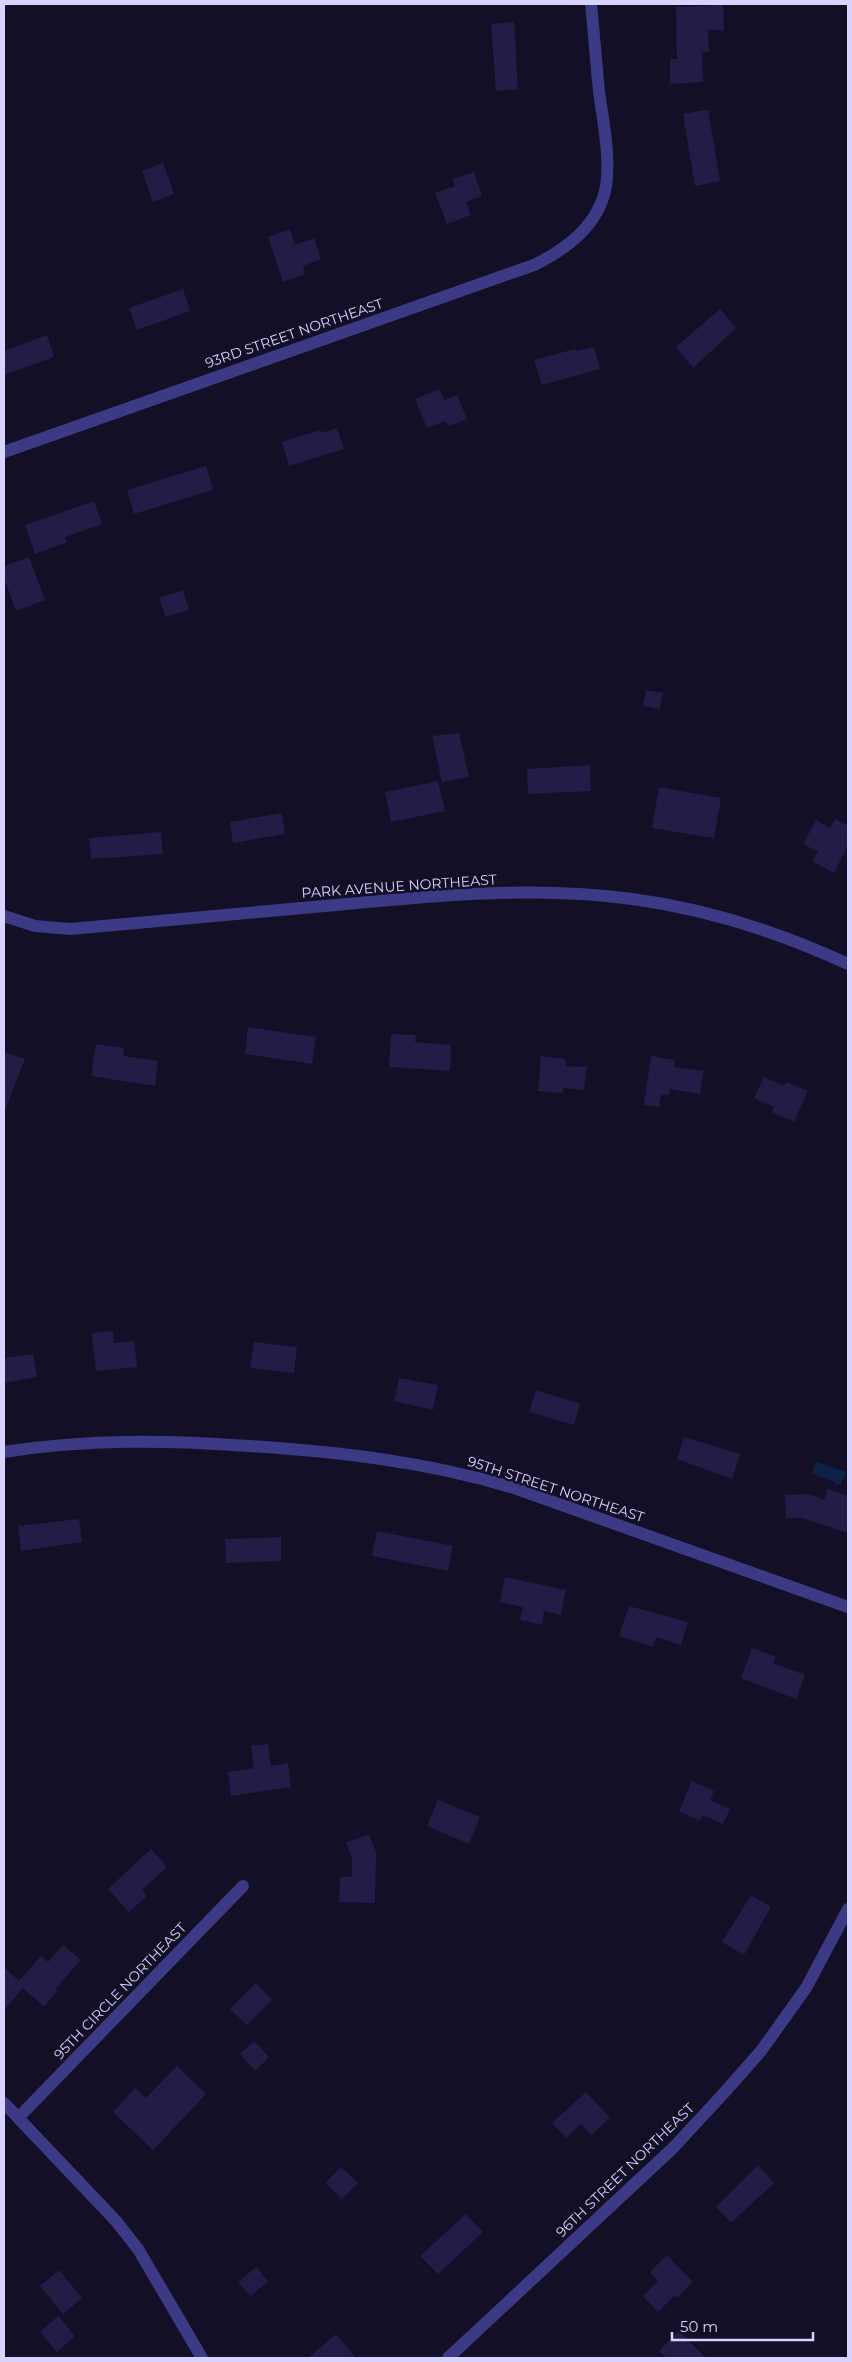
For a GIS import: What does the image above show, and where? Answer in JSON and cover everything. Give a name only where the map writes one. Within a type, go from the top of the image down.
[{"type":"street","name":"93RD STREET NORTHEAST","points":[[4,452],[534,265],[570,244],[586,228],[602,202],[607,183],[591,4]]},
{"type":"street","name":"PARK AVENUE NORTHEAST","points":[[4,916],[35,926],[70,929],[437,896],[570,893],[631,899],[726,918],[798,941],[848,964]]},
{"type":"street","name":"95TH STREET NORTHEAST","points":[[4,1452],[132,1440],[169,1440],[300,1449],[418,1464],[470,1475],[517,1489],[848,1608]]},
{"type":"street","name":"95TH CIRCLE NORTHEAST","points":[[18,2118],[243,1886]]},
{"type":"street","name":"96TH STREET NORTHEAST","points":[[448,2358],[673,2148],[723,2094],[761,2051],[806,1988],[848,1909]]},
{"type":"street","points":[[4,2103],[116,2221],[138,2249],[202,2358]]},
{"type":"water","points":[[816,1462],[846,1472],[841,1484],[834,1485],[835,1482],[812,1474]]},
{"type":"building","points":[[723,5],[724,30],[708,30],[709,52],[702,52],[703,82],[670,84],[670,59],[677,59],[676,7]]},
{"type":"building","points":[[514,22],[518,89],[496,91],[491,24]]},
{"type":"building","points":[[708,110],[720,181],[695,186],[683,114]]},
{"type":"building","points":[[163,163],[174,194],[153,202],[142,171]]},
{"type":"building","points":[[474,172],[482,196],[466,202],[471,215],[447,224],[435,193],[455,186],[453,179]]},
{"type":"building","points":[[290,229],[295,245],[314,238],[321,259],[303,266],[305,274],[283,282],[268,237]]},
{"type":"building","points":[[183,289],[190,311],[137,330],[129,308]]},
{"type":"building","points":[[720,309],[736,328],[693,368],[676,347]]},
{"type":"building","points":[[47,335],[54,357],[4,375],[4,351]]},
{"type":"building","points":[[594,347],[600,369],[542,385],[534,360],[575,349],[576,351]]},
{"type":"building","points":[[439,389],[444,400],[457,395],[467,419],[448,426],[445,421],[427,428],[415,399]]},
{"type":"building","points":[[337,428],[344,449],[289,466],[282,442],[320,430],[321,433]]},
{"type":"building","points":[[206,466],[213,490],[134,514],[127,490]]},
{"type":"building","points":[[94,501],[102,524],[65,537],[67,542],[35,554],[25,525]]},
{"type":"building","points":[[29,557],[45,600],[16,611],[4,578],[4,566]]},
{"type":"building","points":[[183,590],[189,610],[166,617],[159,598]]},
{"type":"building","points":[[646,690],[663,693],[660,709],[643,706]]},
{"type":"building","points":[[459,733],[469,777],[442,782],[432,736]]},
{"type":"building","points":[[590,765],[591,791],[528,794],[527,769]]},
{"type":"building","points":[[438,781],[445,811],[391,822],[385,792]]},
{"type":"building","points":[[659,787],[721,798],[714,838],[652,828]]},
{"type":"building","points":[[282,813],[285,834],[233,843],[230,822]]},
{"type":"building","points":[[835,819],[848,826],[848,845],[834,873],[812,861],[818,852],[803,844],[816,820],[830,828]]},
{"type":"building","points":[[161,832],[163,854],[91,859],[89,838]]},
{"type":"building","points":[[248,1027],[316,1037],[312,1064],[245,1054]]},
{"type":"building","points":[[391,1034],[416,1035],[415,1042],[451,1045],[450,1071],[389,1067]]},
{"type":"building","points":[[96,1044],[124,1048],[123,1056],[158,1061],[155,1086],[91,1076]]},
{"type":"building","points":[[4,1052],[25,1059],[5,1110],[4,1110]]},
{"type":"building","points":[[541,1056],[566,1059],[565,1066],[587,1067],[584,1090],[563,1088],[563,1093],[538,1091]]},
{"type":"building","points":[[651,1056],[675,1060],[674,1067],[704,1071],[700,1094],[670,1089],[669,1095],[661,1094],[659,1107],[644,1105]]},
{"type":"building","points":[[764,1077],[784,1086],[786,1082],[808,1091],[794,1122],[772,1112],[774,1107],[754,1098]]},
{"type":"building","points":[[113,1331],[114,1343],[134,1341],[137,1367],[96,1371],[92,1333]]},
{"type":"building","points":[[254,1342],[297,1347],[294,1373],[250,1368]]},
{"type":"building","points":[[33,1354],[37,1377],[4,1383],[4,1358]]},
{"type":"building","points":[[399,1378],[438,1385],[433,1410],[394,1401]]},
{"type":"building","points":[[536,1390],[580,1404],[574,1425],[529,1412]]},
{"type":"building","points":[[684,1437],[740,1454],[732,1479],[677,1459]]},
{"type":"building","points":[[828,1489],[848,1496],[848,1533],[803,1518],[786,1518],[785,1495],[809,1494],[824,1500]]},
{"type":"building","points":[[79,1519],[82,1542],[21,1551],[18,1526]]},
{"type":"building","points":[[377,1531],[453,1546],[448,1571],[372,1556]]},
{"type":"building","points":[[281,1537],[281,1561],[226,1563],[225,1539]]},
{"type":"building","points":[[505,1577],[566,1590],[561,1615],[544,1611],[542,1625],[520,1620],[523,1607],[500,1602]]},
{"type":"building","points":[[629,1606],[688,1622],[681,1645],[656,1637],[653,1647],[619,1636]]},
{"type":"building","points":[[752,1648],[776,1657],[773,1663],[805,1675],[796,1699],[741,1678]]},
{"type":"building","points":[[268,1744],[271,1766],[288,1763],[291,1787],[231,1796],[228,1772],[254,1768],[251,1746]]},
{"type":"building","points":[[692,1781],[714,1791],[710,1800],[730,1809],[723,1824],[703,1815],[700,1821],[679,1811]]},
{"type":"building","points":[[438,1800],[480,1817],[469,1844],[427,1826]]},
{"type":"building","points":[[369,1834],[376,1852],[375,1903],[339,1902],[340,1877],[352,1877],[352,1857],[346,1843]]},
{"type":"building","points":[[151,1849],[167,1867],[142,1890],[147,1896],[129,1912],[108,1889]]},
{"type":"building","points":[[751,1895],[771,1907],[744,1955],[722,1942]]},
{"type":"building","points":[[63,1945],[81,1960],[55,1989],[57,1991],[44,2007],[23,1988],[4,2010],[4,1967],[19,1981],[41,1956],[48,1962]]},
{"type":"building","points":[[256,1983],[272,2000],[247,2025],[230,2009]]},
{"type":"building","points":[[254,2041],[269,2057],[255,2071],[240,2054]]},
{"type":"building","points":[[177,2066],[206,2094],[153,2150],[113,2112],[135,2088],[146,2098]]},
{"type":"building","points":[[586,2092],[610,2118],[591,2135],[581,2124],[566,2138],[552,2123]]},
{"type":"building","points":[[758,2165],[774,2183],[731,2223],[716,2207]]},
{"type":"building","points":[[341,2167],[358,2183],[342,2199],[325,2183]]},
{"type":"building","points":[[466,2214],[483,2232],[438,2274],[420,2256]]},
{"type":"building","points":[[667,2255],[693,2282],[676,2298],[674,2296],[658,2312],[643,2296],[658,2281],[650,2272]]},
{"type":"building","points":[[256,2267],[268,2281],[251,2296],[238,2282]]},
{"type":"building","points":[[59,2270],[82,2298],[63,2314],[40,2286]]},
{"type":"building","points":[[58,2316],[75,2336],[57,2352],[40,2332]]},
{"type":"building","points":[[679,2331],[706,2358],[666,2358],[659,2351]]},
{"type":"building","points":[[336,2334],[356,2358],[308,2358]]}]
